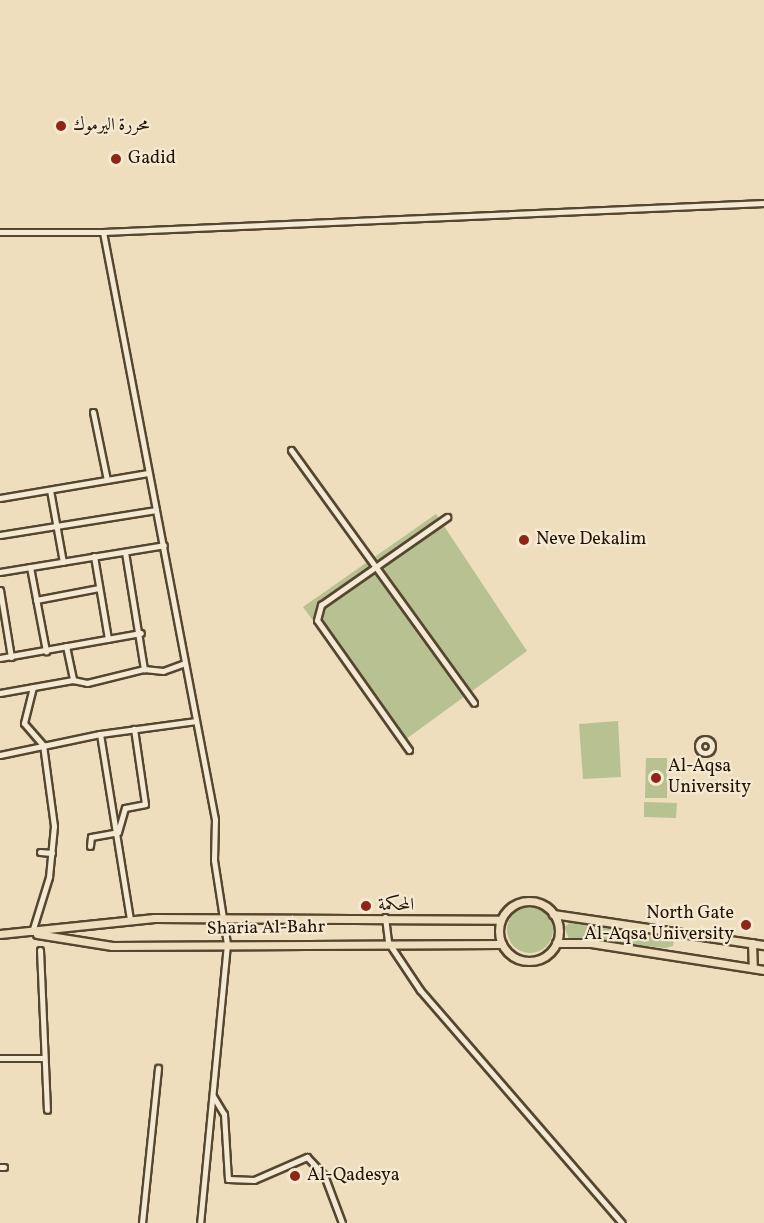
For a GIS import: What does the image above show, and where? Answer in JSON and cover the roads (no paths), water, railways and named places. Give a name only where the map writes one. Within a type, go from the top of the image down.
[{"type":"main road","points":[[553,914],[559,933],[556,943],[543,957],[525,961],[515,958],[501,944],[501,920],[513,906],[530,902],[553,914],[764,945]]},
{"type":"main road","name":"Sharia Al-Bahr","points":[[0,934],[130,920],[385,917],[501,920]]},
{"type":"main road","name":"Sharia Al-Bahr","points":[[32,932],[96,945],[388,942],[501,944]]},
{"type":"main road","points":[[556,943],[591,943],[764,970]]},
{"type":"main road","points":[[752,943],[753,968]]},
{"type":"street","points":[[0,232],[103,232],[764,203]]},
{"type":"street","points":[[103,232],[215,819],[214,860],[227,944],[200,1223]]},
{"type":"street","points":[[93,412],[107,480]]},
{"type":"street","points":[[291,450],[474,703]]},
{"type":"street","points":[[0,498],[148,473]]},
{"type":"street","points":[[50,490],[63,562]]},
{"type":"street","points":[[0,535],[156,510]]},
{"type":"street","points":[[409,750],[317,620],[321,605],[447,517]]},
{"type":"street","points":[[0,572],[164,545]]},
{"type":"street","points":[[125,552],[141,633],[144,669]]},
{"type":"street","points":[[94,556],[108,639]]},
{"type":"street","points":[[30,567],[45,651]]},
{"type":"street","points":[[36,600],[99,588]]},
{"type":"street","points":[[0,590],[11,657]]},
{"type":"street","points":[[0,658],[141,633]]},
{"type":"street","points":[[66,646],[73,680]]},
{"type":"street","points":[[0,693],[73,680],[87,683],[144,669],[163,670],[185,663]]},
{"type":"street","points":[[32,932],[44,899],[52,853],[54,815],[43,746],[24,723],[33,687]]},
{"type":"street","points":[[0,755],[99,734],[196,721]]},
{"type":"street","points":[[118,832],[125,808],[145,804],[134,729]]},
{"type":"street","points":[[99,734],[118,832],[130,920]]},
{"type":"street","points":[[90,846],[91,837],[118,832]]},
{"type":"street","points":[[40,852],[52,853]]},
{"type":"street","points":[[385,917],[388,942],[468,1048],[622,1223]]},
{"type":"street","points":[[39,950],[47,1110]]},
{"type":"street","points":[[0,1058],[44,1058]]},
{"type":"street","points":[[142,1223],[158,1068]]},
{"type":"street","points":[[213,1096],[224,1114],[228,1179],[254,1180],[307,1157],[324,1175],[342,1223]]},
{"type":"place","name":"محررة اليرموك","points":[[61,126]]},
{"type":"place","name":"Gadid","points":[[116,159]]},
{"type":"place","name":"Neve Dekalim","points":[[524,540]]},
{"type":"place","name":"Al-Aqsa University","points":[[656,778]]},
{"type":"place","name":"المحكمة","points":[[366,906]]},
{"type":"place","name":"North Gate Al-Aqsa University","points":[[746,925]]},
{"type":"place","name":"Al-Qadesya","points":[[295,1176]]}]
